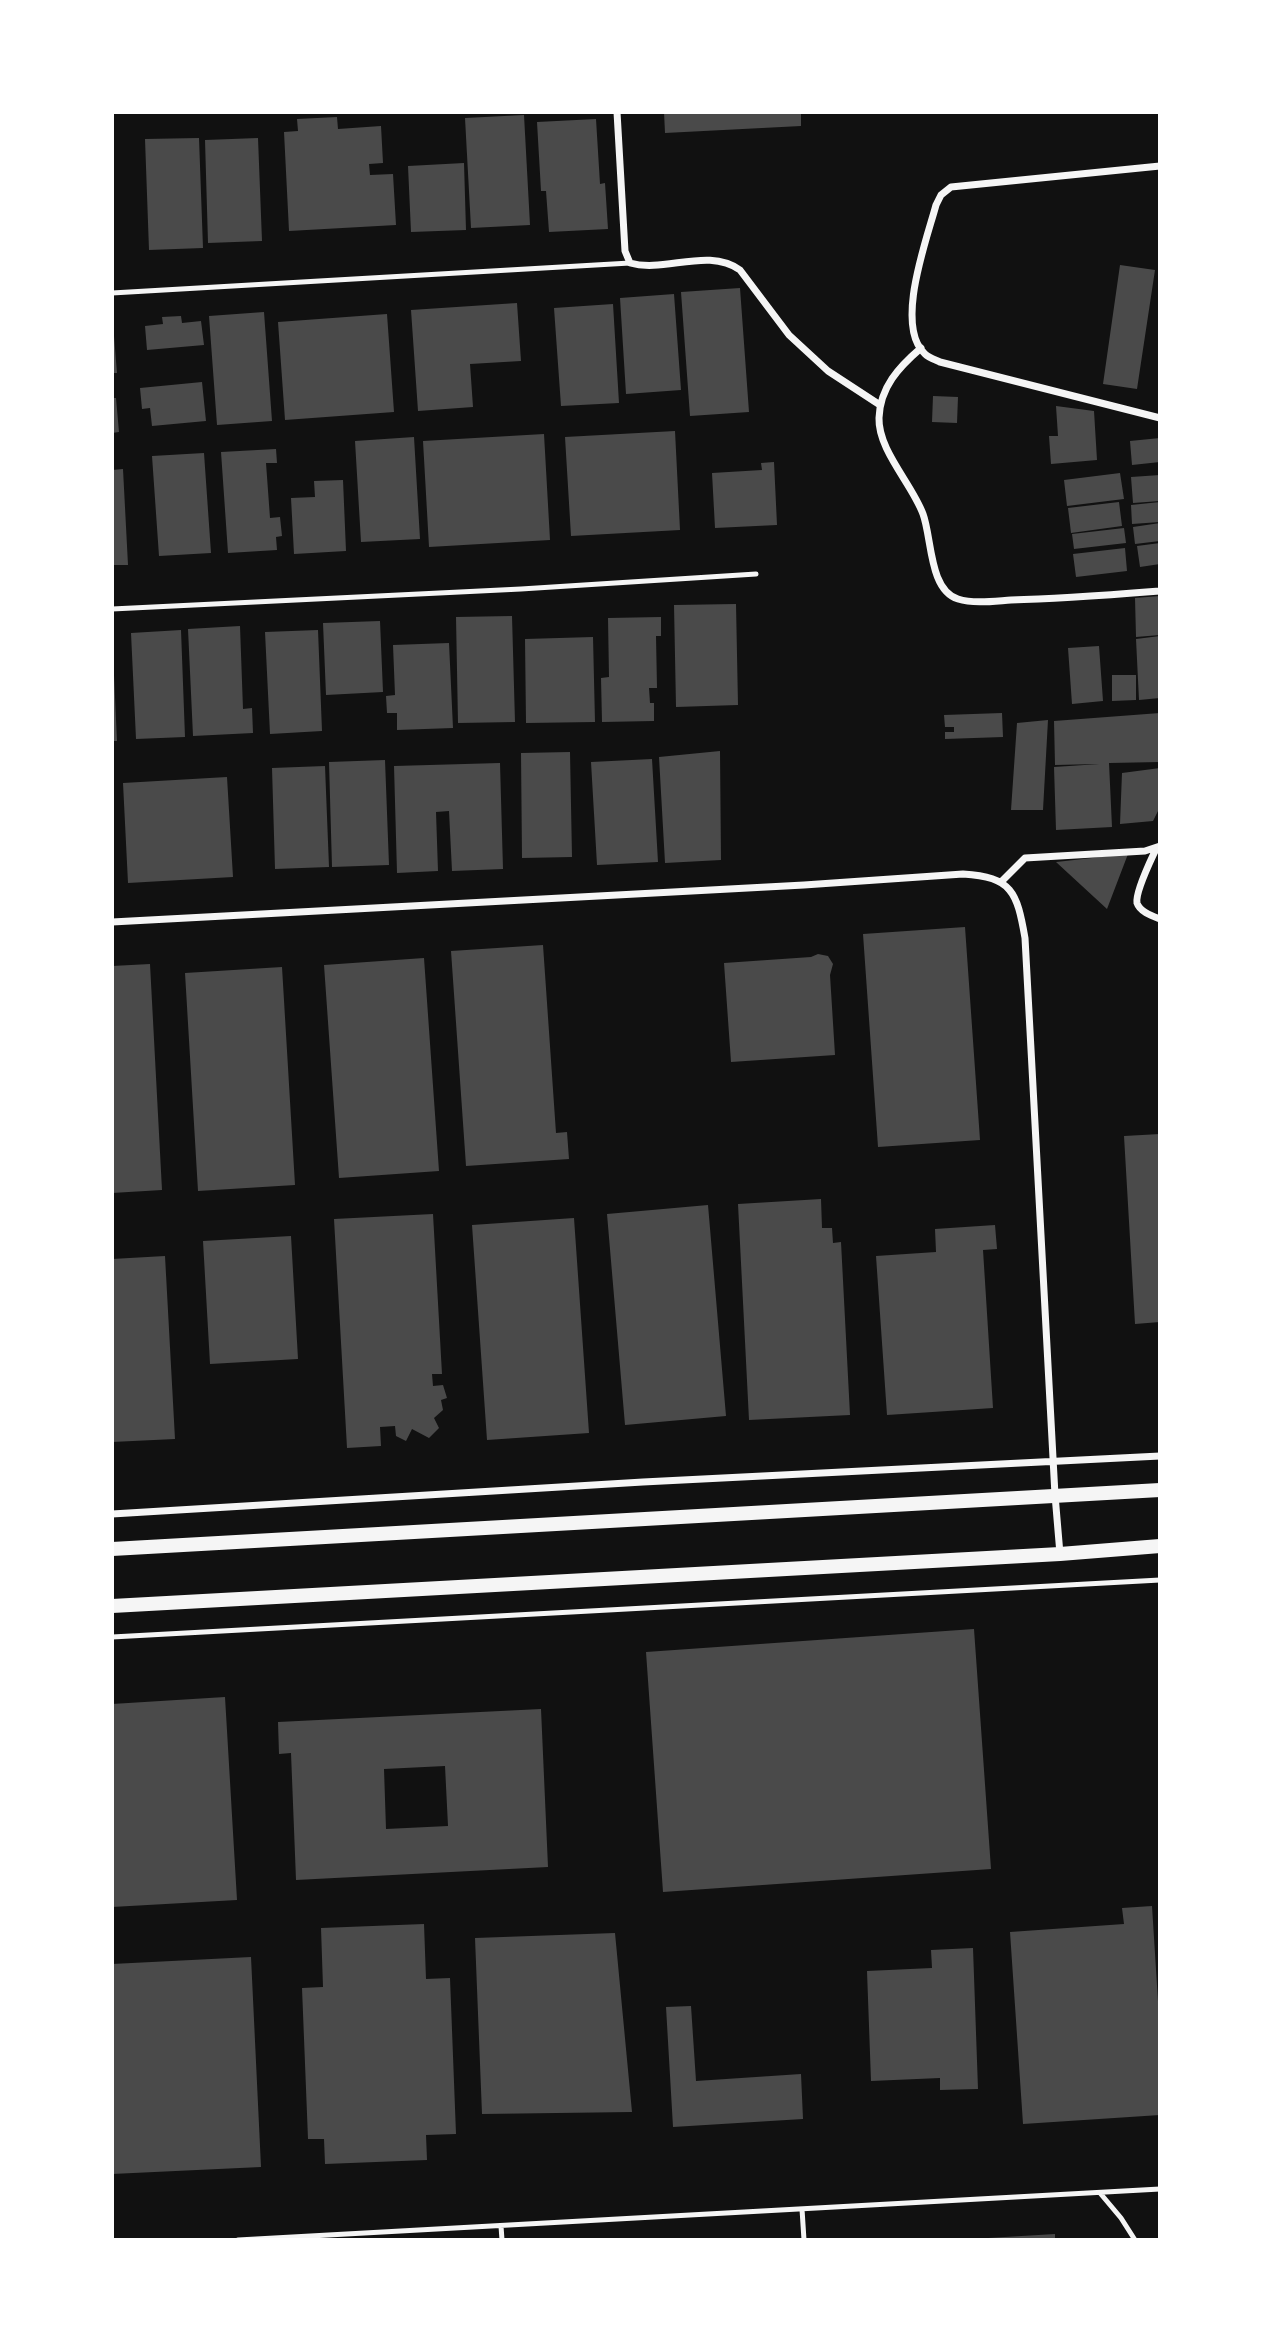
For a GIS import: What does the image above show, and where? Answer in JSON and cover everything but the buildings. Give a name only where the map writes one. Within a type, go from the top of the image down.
[{"type":"main road","points":[[112,1549],[1160,1490]]},
{"type":"main road","points":[[112,1606],[1060,1554],[1160,1546]]},
{"type":"street","points":[[617,112],[625,251],[630,264],[700,261],[733,265],[740,270],[789,335],[828,371],[880,405]]},
{"type":"street","points":[[1160,166],[951,187],[941,195],[914,287],[912,318],[917,340],[925,355],[948,364],[1160,418]]},
{"type":"street","points":[[921,348],[891,377],[880,405],[879,420],[882,438],[923,514],[932,558],[939,580],[947,593],[958,599],[990,601],[1077,598],[1160,591]]},
{"type":"street","points":[[1000,882],[1025,858],[1158,847],[1137,902],[1141,909],[1160,919]]},
{"type":"street","points":[[112,922],[963,874],[982,875],[1000,882],[1010,889],[1021,910],[1025,938],[1060,1554]]},
{"type":"street","points":[[112,1514],[643,1482],[1160,1456]]},
{"type":"lane","points":[[112,293],[630,264]]},
{"type":"lane","points":[[112,609],[521,589],[756,574]]},
{"type":"lane","points":[[112,1637],[1160,1580]]},
{"type":"lane","points":[[238,2240],[1160,2189]]},
{"type":"lane","points":[[1100,2193],[1135,2240]]},
{"type":"lane","points":[[802,2209],[804,2240]]},
{"type":"lane","points":[[501,2226],[502,2240]]}]
